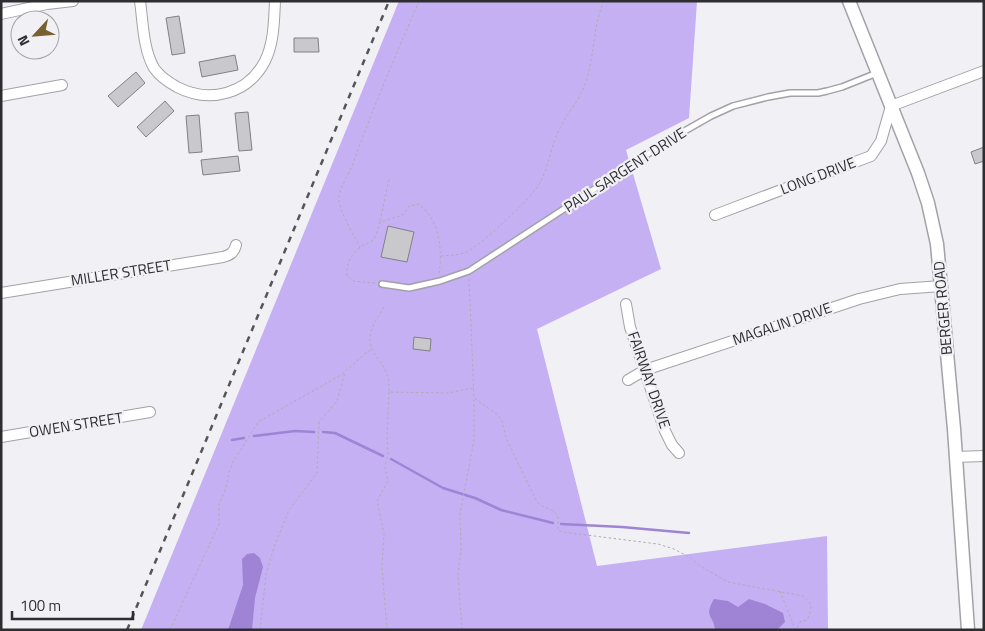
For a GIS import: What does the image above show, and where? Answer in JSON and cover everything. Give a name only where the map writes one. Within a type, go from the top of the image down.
[{"type":"street","points":[[1,14],[47,4],[72,1]]},
{"type":"street","points":[[140,1],[148,54],[156,70],[168,82],[184,91],[206,96],[231,92],[246,83],[258,71],[269,51],[275,1]]},
{"type":"street","name":"BERGER ROAD","points":[[849,1],[918,173],[928,204],[937,244],[967,596],[968,630]]},
{"type":"street","points":[[890,106],[984,71]]},
{"type":"street","points":[[1,96],[62,85]]},
{"type":"street","name":"LONG DRIVE","points":[[715,215],[871,156],[881,141],[890,106]]},
{"type":"street","name":"MILLER STREET","points":[[1,293],[223,257],[235,251],[236,246]]},
{"type":"street","name":"MAGALIN DRIVE","points":[[628,380],[645,370],[859,299],[890,291],[942,286]]},
{"type":"street","name":"FAIRWAY DRIVE","points":[[626,304],[630,327],[665,431],[679,453]]},
{"type":"street","name":"OWEN STREET","points":[[1,437],[150,412]]},
{"type":"street","points":[[955,457],[984,456]]},
{"type":"lane","name":"PAUL SARGENT DRIVE","points":[[382,284],[409,288],[469,271],[665,143],[711,116],[733,106],[790,93],[818,93],[842,87],[877,72]]},
{"type":"path","points":[[360,248],[348,221],[342,216],[339,196],[350,172],[366,124],[419,1]]},
{"type":"path","points":[[441,256],[460,255],[470,251],[482,242],[536,190],[542,179],[559,130],[584,88],[593,58],[596,32],[604,1]]},
{"type":"path","points":[[382,284],[352,281],[347,276],[346,266],[353,254],[371,242],[376,233],[389,179]]},
{"type":"path","points":[[380,222],[403,215],[409,206],[418,204],[426,209],[433,222],[440,246],[441,261],[437,281]]},
{"type":"path","points":[[462,630],[458,574],[460,514],[474,440],[474,388],[469,271]]},
{"type":"path","points":[[384,307],[374,324],[369,339],[373,349],[387,370],[390,380],[388,454],[384,467],[388,481],[379,494],[377,501],[384,534],[382,568],[387,630]]},
{"type":"path","points":[[170,630],[219,524],[218,504],[226,488],[228,472],[232,462],[258,422],[345,372],[373,349]]},
{"type":"path","points":[[260,630],[266,575],[274,547],[290,510],[317,473],[319,422],[337,402],[345,372]]},
{"type":"path","points":[[389,392],[448,393],[474,388]]},
{"type":"path","points":[[474,398],[498,415],[502,421],[506,438],[537,502],[540,507],[555,513],[558,518],[558,530],[658,544],[674,549],[691,558],[700,566],[728,582],[803,596],[810,602],[812,608],[807,620],[800,622],[795,630]]},
{"type":"path","points":[[780,591],[795,630]]},
{"type":"shaded area","points":[[399,1],[697,1],[689,118],[626,150],[661,269],[537,329],[597,566],[827,536],[828,630],[141,630]]},
{"type":"shaded area","points":[[254,553],[260,558],[263,567],[255,598],[252,630],[228,630],[243,585],[242,559],[247,554]]},
{"type":"shaded area","points":[[714,599],[728,601],[738,607],[749,599],[765,604],[783,613],[785,622],[777,630],[715,630],[709,613]]},
{"type":"building","points":[[179,16],[185,53],[172,55],[166,18]]},
{"type":"building","points":[[294,38],[318,38],[319,52],[294,52]]},
{"type":"building","points":[[235,55],[238,70],[202,77],[199,62]]},
{"type":"building","points":[[136,72],[145,83],[118,107],[108,96]]},
{"type":"building","points":[[165,101],[174,111],[146,137],[137,127]]},
{"type":"building","points":[[248,112],[252,150],[239,151],[235,113]]},
{"type":"building","points":[[199,115],[202,152],[189,153],[186,116]]},
{"type":"building","points":[[984,147],[984,161],[975,164],[971,152]]},
{"type":"building","points":[[238,156],[240,171],[203,175],[201,160]]},
{"type":"building","points":[[388,226],[414,232],[407,262],[381,257]]},
{"type":"building","points":[[414,337],[431,339],[430,351],[413,349]]},
{"type":"waterway","points":[[254,436],[295,431],[314,432]]},
{"type":"waterway","points":[[323,432],[335,433],[383,456]]},
{"type":"waterway","points":[[232,440],[244,438]]},
{"type":"waterway","points":[[391,459],[443,488],[475,498],[501,510],[553,523]]},
{"type":"waterway","points":[[561,524],[689,533]]},
{"type":"railway","points":[[127,630],[389,1]]}]
